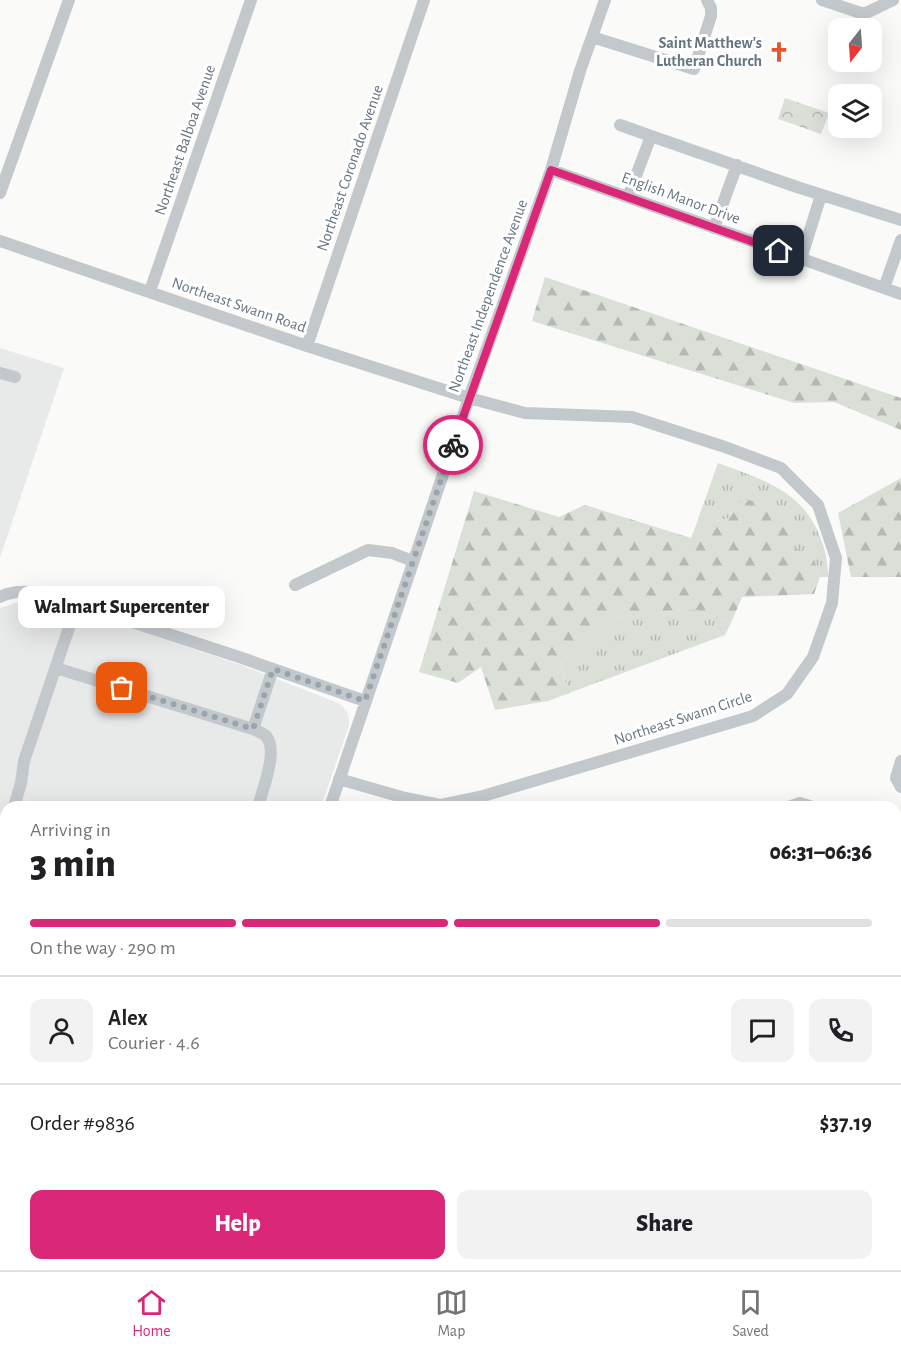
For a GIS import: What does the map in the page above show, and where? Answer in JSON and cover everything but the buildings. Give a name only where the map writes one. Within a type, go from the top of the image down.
[{"type":"street","points":[[0,194],[69,0]]},
{"type":"street","name":"Northeast Balboa Avenue","points":[[150,291],[251,0]]},
{"type":"street","name":"Northeast Coronado Avenue","points":[[307,346],[424,0]]},
{"type":"street","name":"Northeast Independence Avenue","points":[[332,801],[469,398],[551,170],[580,71],[605,0]]},
{"type":"street","points":[[592,37],[694,69],[711,16],[711,8],[707,0]]},
{"type":"street","points":[[822,0],[864,14],[893,0]]},
{"type":"street","points":[[620,125],[821,195],[901,220]]},
{"type":"street","points":[[628,197],[651,136]]},
{"type":"street","points":[[714,228],[737,165]]},
{"type":"street","name":"English Manor Drive","points":[[551,170],[901,294]]},
{"type":"street","points":[[801,259],[821,195]]},
{"type":"street","points":[[884,288],[901,240]]},
{"type":"street","name":"Northeast Swann Road","points":[[0,241],[307,346],[469,398]]},
{"type":"street","points":[[0,373],[15,377]]},
{"type":"street","name":"Northeast Swann Circle","points":[[462,801],[753,716],[788,694],[813,657],[817,646],[832,603],[836,558],[818,505],[781,468],[632,417],[525,414],[469,398]]},
{"type":"street","points":[[295,585],[368,550],[392,553],[413,561]]},
{"type":"street","points":[[0,597],[5,594],[24,592],[40,593],[365,701]]},
{"type":"street","points":[[16,801],[24,761],[78,604]]},
{"type":"street","points":[[56,668],[266,735],[271,747],[270,764],[260,801]]},
{"type":"street","points":[[253,729],[273,669]]},
{"type":"street","points":[[901,761],[896,778],[901,787]]},
{"type":"street","name":"Northeast Swann Circle","points":[[339,779],[418,801]]},
{"type":"shaded area","points":[[0,348],[64,368],[0,558]]},
{"type":"shaded area","points":[[25,600],[59,604],[241,665],[338,703],[347,712],[349,725],[323,801],[0,801],[0,608]]},
{"type":"green space","points":[[785,98],[828,113],[821,134],[778,119]]},
{"type":"green space","points":[[545,277],[901,398],[901,430],[834,402],[794,403],[532,321]]},
{"type":"green space","points":[[718,463],[768,483],[795,500],[816,527],[824,549],[829,577],[820,577],[812,553],[792,549],[730,518],[696,525]]},
{"type":"green space","points":[[901,478],[901,577],[851,577],[838,513]]},
{"type":"green space","points":[[474,491],[559,517],[585,505],[691,538],[696,525],[730,518],[743,499],[773,505],[792,529],[792,548],[812,553],[820,577],[814,594],[742,597],[731,623],[694,609],[615,617],[560,664],[569,693],[548,701],[495,710],[481,667],[458,683],[419,672]]},
{"type":"green space","points":[[694,609],[731,623],[725,635],[569,693],[560,664],[614,617]]},
{"type":"way so far","points":[[122,688],[253,729],[273,669],[365,701],[453,445]]},
{"type":"place","name":"Saint Matthew's Lutheran Church","points":[[779,52]]},
{"type":"place","name":"Walmart Supercenter","points":[[122,688]]},
{"type":"route","points":[[453,445],[551,170],[779,251]]}]
